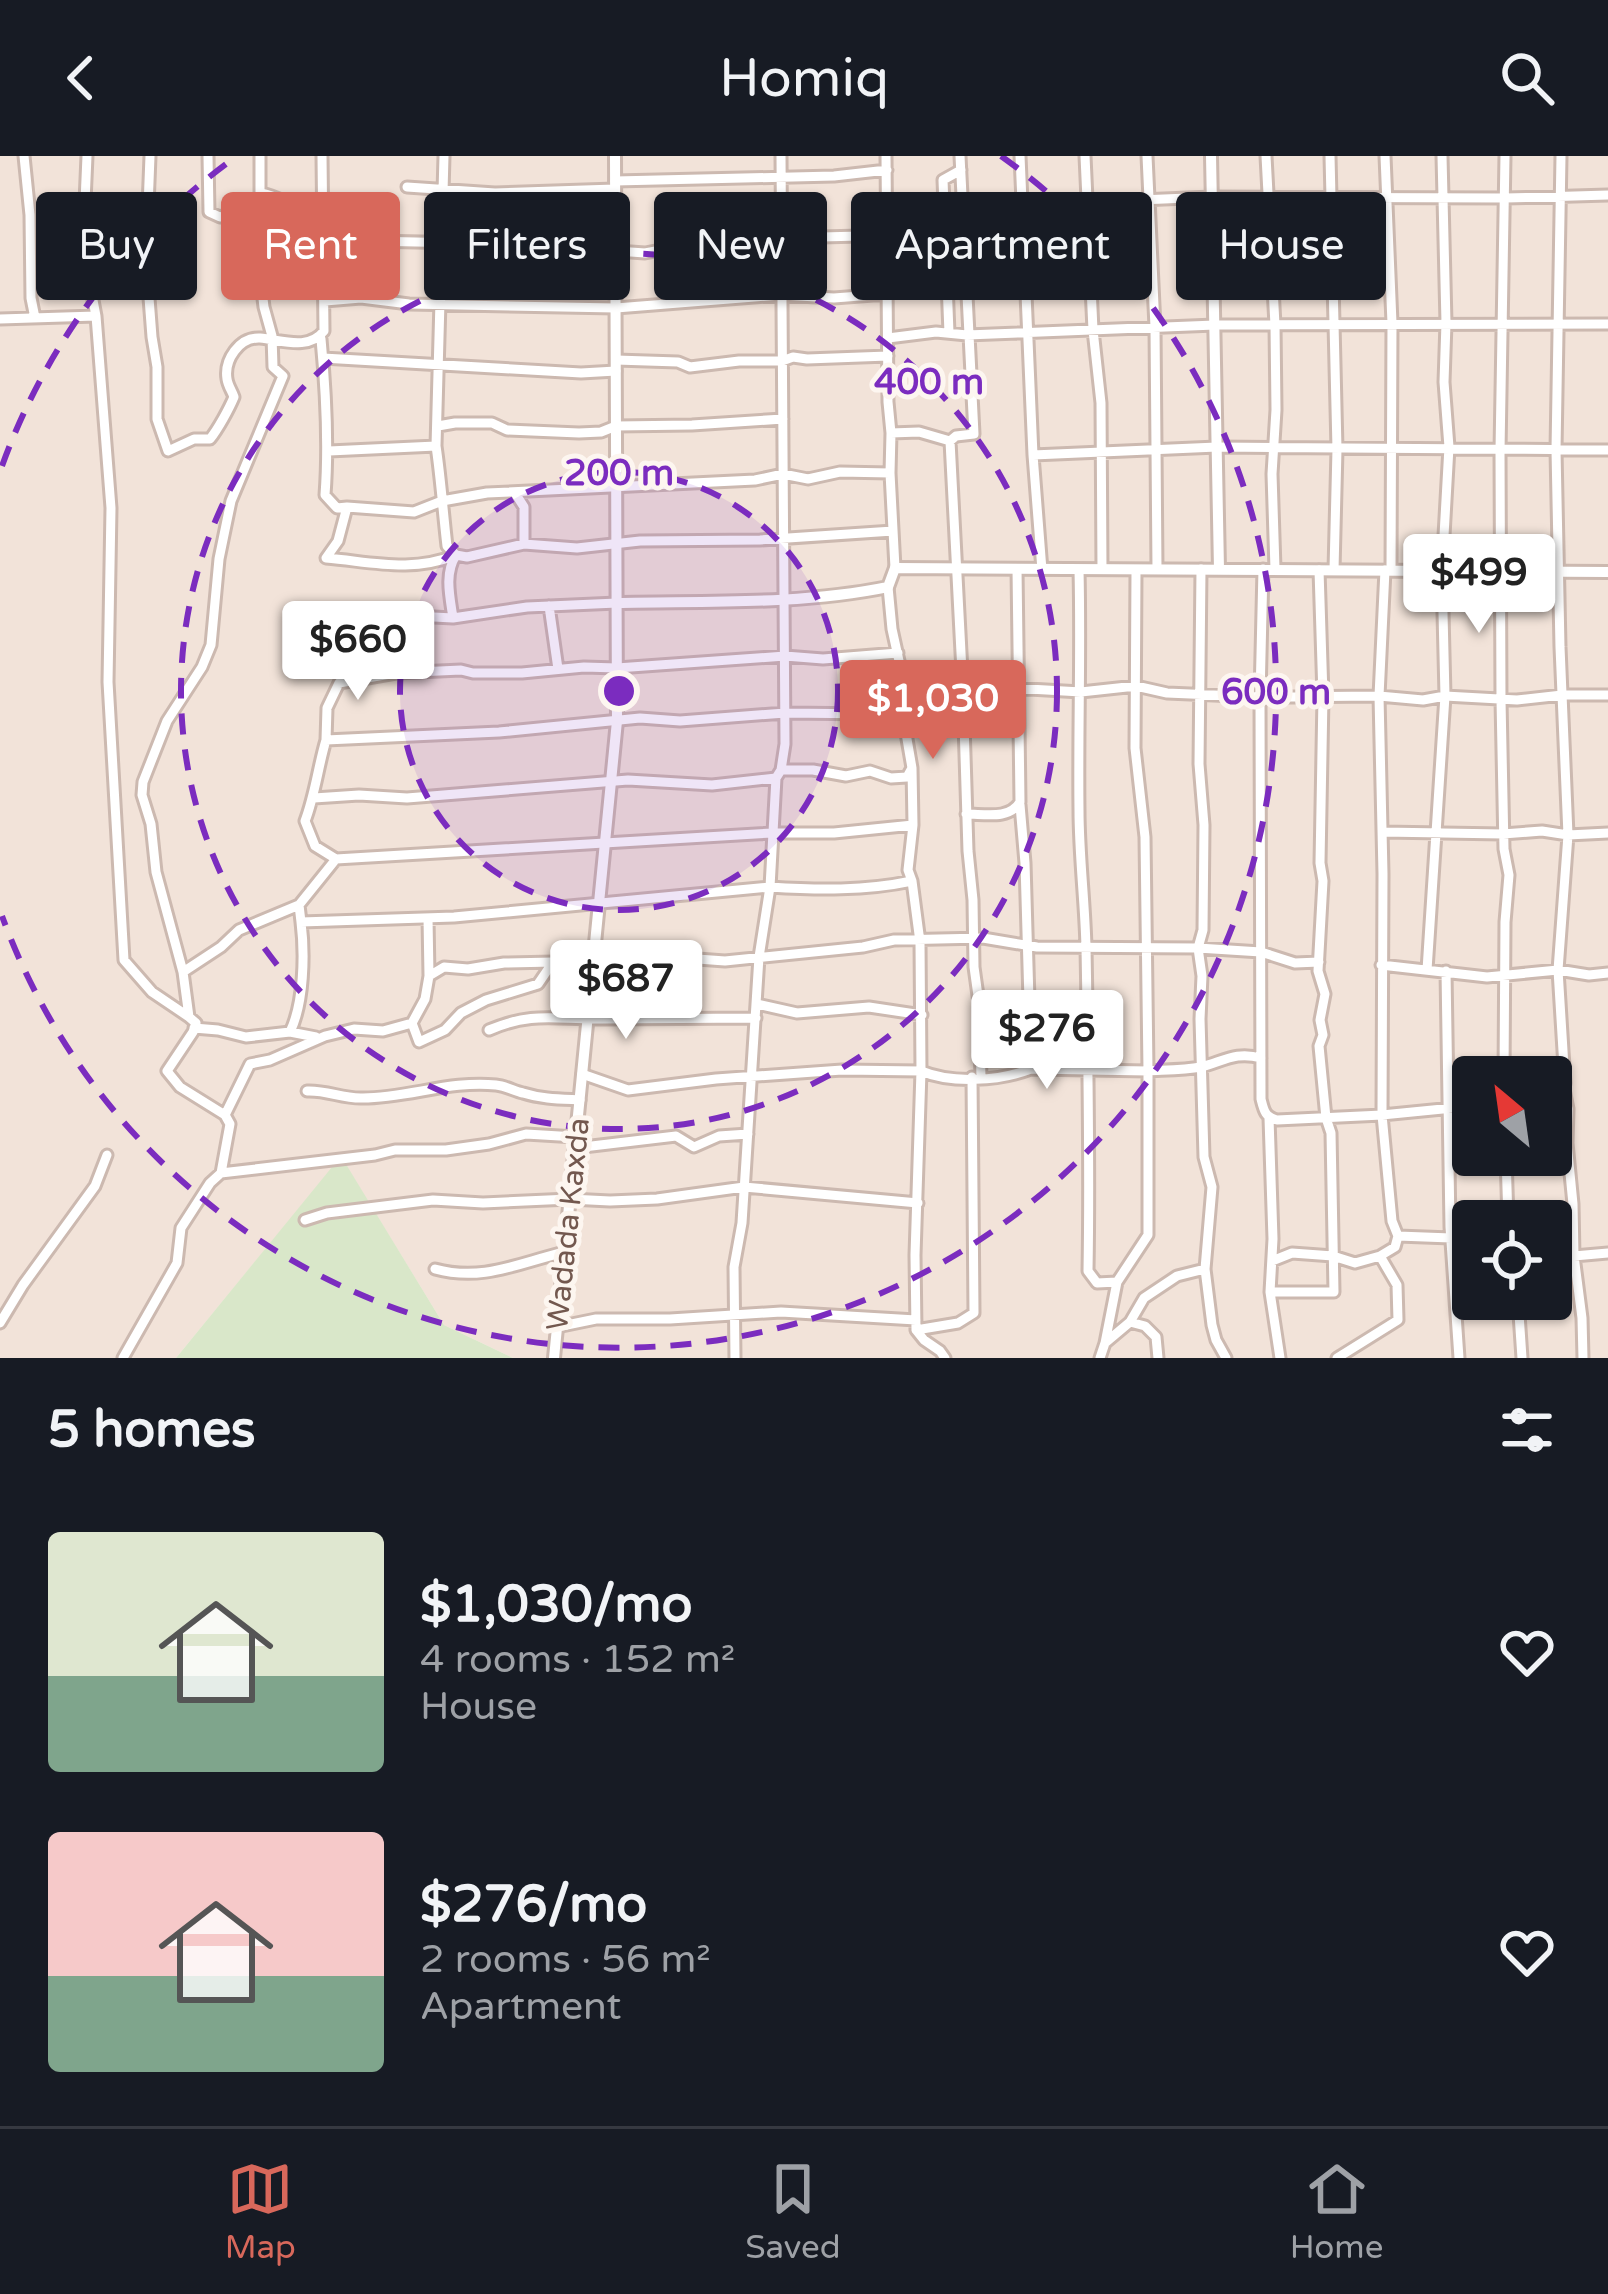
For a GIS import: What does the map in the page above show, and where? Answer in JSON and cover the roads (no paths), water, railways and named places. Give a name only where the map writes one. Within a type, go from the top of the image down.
[{"type":"street","points":[[24,156],[35,318]]},
{"type":"street","points":[[87,156],[83,248],[96,316],[111,508],[108,682],[124,960],[152,992],[192,1023],[246,1037],[383,1031],[412,1023],[425,999],[428,918]]},
{"type":"street","points":[[150,156],[146,259],[157,418],[168,451],[194,439],[210,439],[234,398],[227,380],[230,356],[240,344],[260,338],[271,342],[318,339],[324,331],[325,301],[361,298],[396,303],[616,308],[718,300]]},
{"type":"street","points":[[208,156],[209,212],[221,217]]},
{"type":"street","points":[[260,156],[260,192]]},
{"type":"street","points":[[322,156],[322,192]]},
{"type":"street","points":[[443,191],[444,156]]},
{"type":"street","name":"Wadada Kaxda","points":[[615,156],[615,192]]},
{"type":"street","points":[[781,156],[782,192]]},
{"type":"street","points":[[886,156],[887,192]]},
{"type":"street","points":[[960,156],[962,192]]},
{"type":"street","points":[[1020,156],[1020,192]]},
{"type":"street","points":[[1085,156],[1088,192]]},
{"type":"street","points":[[1147,156],[1150,192]]},
{"type":"street","points":[[1211,156],[1212,192]]},
{"type":"street","points":[[1266,156],[1268,192]]},
{"type":"street","points":[[1330,156],[1331,192]]},
{"type":"street","points":[[1385,156],[1385,192]]},
{"type":"street","points":[[1427,970],[1445,696],[1442,571],[1449,447],[1442,156]]},
{"type":"street","points":[[1504,1056],[1509,874],[1503,834],[1501,700],[1505,156]]},
{"type":"street","points":[[1562,156],[1556,450],[1568,836],[1558,970],[1562,1056]]},
{"type":"street","points":[[407,187],[443,191],[615,185],[887,170]]},
{"type":"street","points":[[949,333],[943,180],[961,170]]},
{"type":"street","points":[[1386,197],[1608,195]]},
{"type":"street","points":[[1272,1261],[1292,1253],[1334,1256],[1354,1263],[1395,1247],[1398,1236],[1382,1115],[1379,696],[1388,570],[1392,323],[1386,215]]},
{"type":"street","points":[[1152,250],[1157,569]]},
{"type":"street","points":[[221,1173],[230,1124],[225,1115],[180,1087],[167,1072],[192,1023],[142,796],[166,721],[202,668],[211,646],[231,502],[283,376],[273,367],[263,300]]},
{"type":"street","name":"Wadada Kaxda","points":[[554,1358],[617,721],[616,300]]},
{"type":"street","points":[[735,1358],[734,1267],[745,1187],[759,956],[770,887],[785,712],[781,300]]},
{"type":"street","points":[[886,300],[896,568],[888,587],[911,768],[913,825],[908,870],[916,895],[922,1015],[916,1325],[924,1340],[945,1358]]},
{"type":"street","points":[[950,441],[974,434],[966,300]]},
{"type":"street","points":[[1025,300],[1042,570]]},
{"type":"street","points":[[1092,300],[1101,403],[1102,569]]},
{"type":"street","points":[[1214,300],[1219,569]]},
{"type":"street","points":[[1274,300],[1274,447],[1260,698],[1261,1099],[1268,1118],[1270,1292],[1280,1358]]},
{"type":"street","points":[[1333,300],[1334,570]]},
{"type":"street","points":[[442,302],[436,366],[438,490],[447,546],[456,555]]},
{"type":"street","points":[[0,319],[96,316]]},
{"type":"street","points":[[888,338],[936,332],[967,335],[1214,325],[1608,324]]},
{"type":"street","points":[[318,339],[328,404],[325,495],[337,508],[415,512],[442,501],[487,493],[754,480],[783,474],[808,479],[840,472],[890,473]]},
{"type":"street","points":[[323,358],[580,374],[678,362],[690,367],[794,357],[888,356]]},
{"type":"street","points":[[438,426],[493,423],[507,430],[579,433],[616,426],[783,419]]},
{"type":"street","points":[[891,434],[919,432],[950,441]]},
{"type":"street","points":[[557,1327],[596,1319],[781,1312],[916,1325],[958,1323],[974,1313],[980,1003],[966,814],[950,441]]},
{"type":"street","points":[[329,451],[436,446]]},
{"type":"street","points":[[1033,455],[1217,447],[1608,450]]},
{"type":"street","points":[[515,493],[524,507],[524,544]]},
{"type":"street","points":[[347,507],[338,541],[326,558],[395,567],[431,565],[456,555],[480,555],[524,544],[577,548],[892,530]]},
{"type":"street","points":[[453,618],[450,566],[456,555]]},
{"type":"street","points":[[896,568],[1608,572]]},
{"type":"street","points":[[1017,569],[1030,1069]]},
{"type":"street","points":[[1079,569],[1088,1271],[1097,1283],[1117,1282]]},
{"type":"street","points":[[1201,569],[1203,930],[1198,948],[1204,1157],[1212,1187],[1205,1269],[1212,1325],[1224,1357]]},
{"type":"street","points":[[1270,1292],[1334,1292],[1331,1133],[1319,1046],[1325,994],[1318,971],[1323,881],[1319,570]]},
{"type":"street","points":[[1100,1358],[1117,1282],[1148,1235],[1147,876],[1136,748],[1136,571]]},
{"type":"street","points":[[395,615],[453,618],[550,606],[784,599],[888,587]]},
{"type":"street","points":[[550,606],[557,669]]},
{"type":"street","points":[[898,653],[523,673],[396,673],[339,683],[327,708],[326,740],[314,798],[304,821],[315,846],[335,859],[913,825]]},
{"type":"street","points":[[964,691],[1081,692],[1136,686],[1150,691],[1260,698],[1423,700],[1608,695]]},
{"type":"street","points":[[326,740],[499,732],[640,718],[680,721],[785,712],[880,715],[902,710]]},
{"type":"street","points":[[314,798],[426,797],[646,781],[712,785],[813,770],[846,776],[870,771],[891,778],[907,777],[911,768]]},
{"type":"street","points":[[966,814],[1010,813],[1020,802]]},
{"type":"street","points":[[1383,832],[1608,833]]},
{"type":"street","points":[[183,972],[239,930],[299,905],[335,859]]},
{"type":"street","points":[[301,922],[428,918],[770,887],[820,890],[911,880]]},
{"type":"street","points":[[290,1032],[304,963],[299,905]]},
{"type":"street","points":[[429,976],[444,967],[593,962],[643,955],[725,961],[919,938],[973,938],[1028,946],[1198,948],[1261,952],[1295,963],[1319,962]]},
{"type":"street","points":[[412,1023],[419,1042],[445,1030],[461,1013],[486,1000],[538,985],[553,962]]},
{"type":"street","points":[[1382,965],[1471,976],[1558,970],[1608,973]]},
{"type":"street","points":[[1446,971],[1450,1238],[1459,1358]]},
{"type":"street","points":[[757,1004],[796,1013],[869,1007],[922,1015]]},
{"type":"street","points":[[489,1030],[541,1016],[756,1018]]},
{"type":"street","points":[[225,1115],[260,1036]]},
{"type":"street","points":[[250,1064],[325,1036]]},
{"type":"street","points":[[582,1074],[628,1090],[842,1070],[976,1077],[1015,1075],[1030,1069],[1148,1071],[1203,1066],[1249,1054],[1261,1058]]},
{"type":"street","points":[[307,1091],[364,1098],[457,1084],[494,1085],[549,1099],[580,1100]]},
{"type":"street","points":[[1268,1118],[1452,1109]]},
{"type":"street","points":[[123,1358],[177,1263],[181,1228],[221,1173],[395,1150],[468,1147],[526,1134],[576,1142],[676,1136],[694,1147],[719,1136],[748,1134]]},
{"type":"street","points":[[0,1324],[95,1186],[107,1155]]},
{"type":"street","points":[[1570,1176],[1583,1358]]},
{"type":"street","points":[[305,1220],[433,1200],[658,1199],[745,1187],[918,1202]]},
{"type":"street","points":[[1398,1236],[1450,1238]]},
{"type":"street","points":[[435,1269],[482,1275],[565,1252]]},
{"type":"street","points":[[1574,1256],[1608,1253]]},
{"type":"street","points":[[1337,1358],[1398,1320],[1397,1285],[1380,1256]]},
{"type":"street","points":[[1105,1343],[1130,1322],[1144,1298],[1177,1276],[1205,1269]]},
{"type":"street","points":[[1519,1320],[1522,1358]]},
{"type":"street","points":[[1130,1322],[1145,1326],[1156,1337],[1158,1358]]}]
